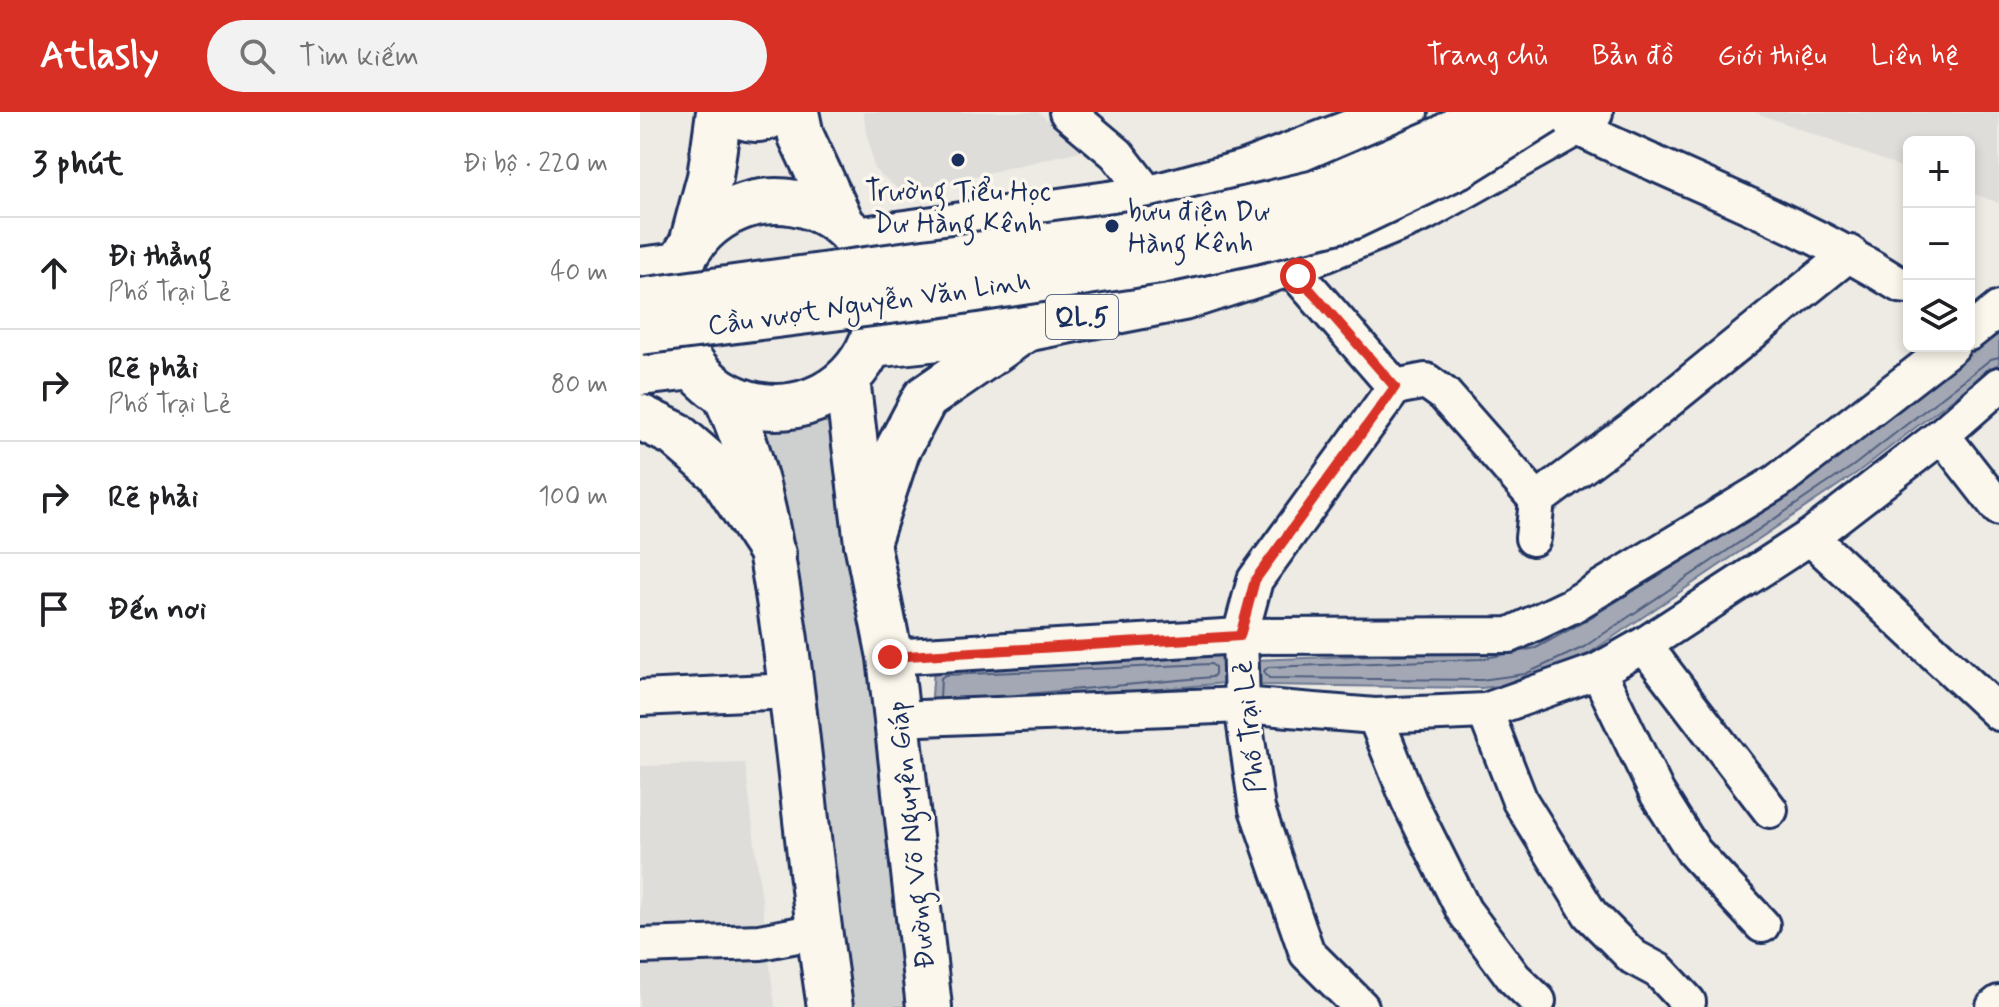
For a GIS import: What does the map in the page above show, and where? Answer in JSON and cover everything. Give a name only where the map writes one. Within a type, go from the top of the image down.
[{"type":"main road","points":[[719,112],[710,177],[671,260],[673,317],[680,343],[710,380],[743,431],[773,554],[818,931],[830,1007]]},
{"type":"main road","points":[[735,112],[755,119],[770,117],[776,112]]},
{"type":"main road","points":[[640,373],[710,380],[744,402],[772,407],[799,404],[825,395],[859,362],[879,318],[879,290],[872,263],[850,232],[801,136],[796,112]]},
{"type":"main road","name":"Cầu vượt Nguyễn Văn Linh","points":[[640,301],[1159,230],[1316,193],[1444,138],[1484,112]]},
{"type":"main road","points":[[671,260],[708,226],[732,211],[760,202],[789,202],[818,209],[850,232],[1045,213],[1151,198],[1244,173],[1395,114]]},
{"type":"main road","name":"Cầu vượt Nguyễn Văn Linh","points":[[640,332],[929,296],[1160,261],[1253,241],[1351,217],[1569,116]]},
{"type":"main road","name":"QL.5","points":[[859,362],[1183,298],[1288,264],[1422,209],[1569,116]]},
{"type":"main road","points":[[1045,213],[1021,230],[1016,241],[1020,293],[1034,313],[1068,320]]},
{"type":"main road","points":[[867,543],[897,451],[925,398],[1025,329]]},
{"type":"main road","name":"Đường Võ Nguyên Giáp","points":[[859,362],[867,543],[890,657],[929,1007]]},
{"type":"main road","points":[[640,417],[675,434],[719,472],[773,554]]},
{"type":"street","points":[[1067,112],[1117,154],[1151,198]]},
{"type":"street","points":[[1569,116],[1664,170],[1850,253],[1903,285]]},
{"type":"street","points":[[1537,500],[1646,419],[1850,253]]},
{"type":"street","points":[[1288,264],[1395,387],[1426,381],[1444,394],[1537,500],[1533,538]]},
{"type":"street","points":[[1975,300],[1999,306]]},
{"type":"street","points":[[1975,328],[1999,306]]},
{"type":"street","points":[[890,657],[1240,636],[1510,635],[1571,606],[1778,481],[1944,352]]},
{"type":"street","points":[[896,719],[1242,705],[1375,716],[1485,711],[1598,671],[1644,645],[1810,537],[1942,435],[1999,385]]},
{"type":"street","name":"Phố Trại Lẻ","points":[[1361,1007],[1307,953],[1257,809],[1242,705],[1240,636],[1255,580],[1395,387]]},
{"type":"street","points":[[1942,435],[1999,508]]},
{"type":"street","points":[[1810,537],[1999,713]]},
{"type":"street","points":[[1644,645],[1770,810]]},
{"type":"street","points":[[1598,671],[1657,793],[1694,852],[1762,925]]},
{"type":"street","points":[[640,698],[791,691]]},
{"type":"street","points":[[1485,711],[1520,801],[1590,914],[1633,957],[1659,971],[1688,1002]]},
{"type":"street","points":[[1375,716],[1409,801],[1464,911],[1514,978],[1538,1001]]},
{"type":"street","points":[[640,946],[760,942],[818,931]]},
{"type":"street","points":[[1994,1007],[1999,1003]]},
{"type":"shaded area","name":"Trường Tiểu Học Dư Hàng Kênh","points":[[863,112],[1038,112],[1084,150],[903,193],[874,169]]},
{"type":"shaded area","points":[[1754,112],[1999,112],[1999,203],[1975,194],[1975,136],[1903,136],[1903,168]]},
{"type":"shaded area","points":[[829,422],[833,431],[867,662],[910,1007],[847,1007],[763,436],[765,430],[771,427],[797,429]]},
{"type":"shaded area","points":[[745,763],[775,1007],[640,1007],[640,766]]},
{"type":"water","points":[[1999,320],[1999,363],[1858,472],[1588,654],[1527,682],[1482,688],[1258,685],[1255,660],[1480,651],[1949,352],[1975,352],[1975,335]]},
{"type":"water","points":[[1223,655],[1224,683],[931,711],[934,667]]},
{"type":"place","name":"Trường Tiểu Học Dư Hàng Kênh","points":[[958,160]]},
{"type":"place","name":"bưu điện Dư Hàng Kênh","points":[[1112,226]]},
{"type":"route","points":[[890,657],[1240,636],[1255,580],[1395,387],[1298,276]]}]
